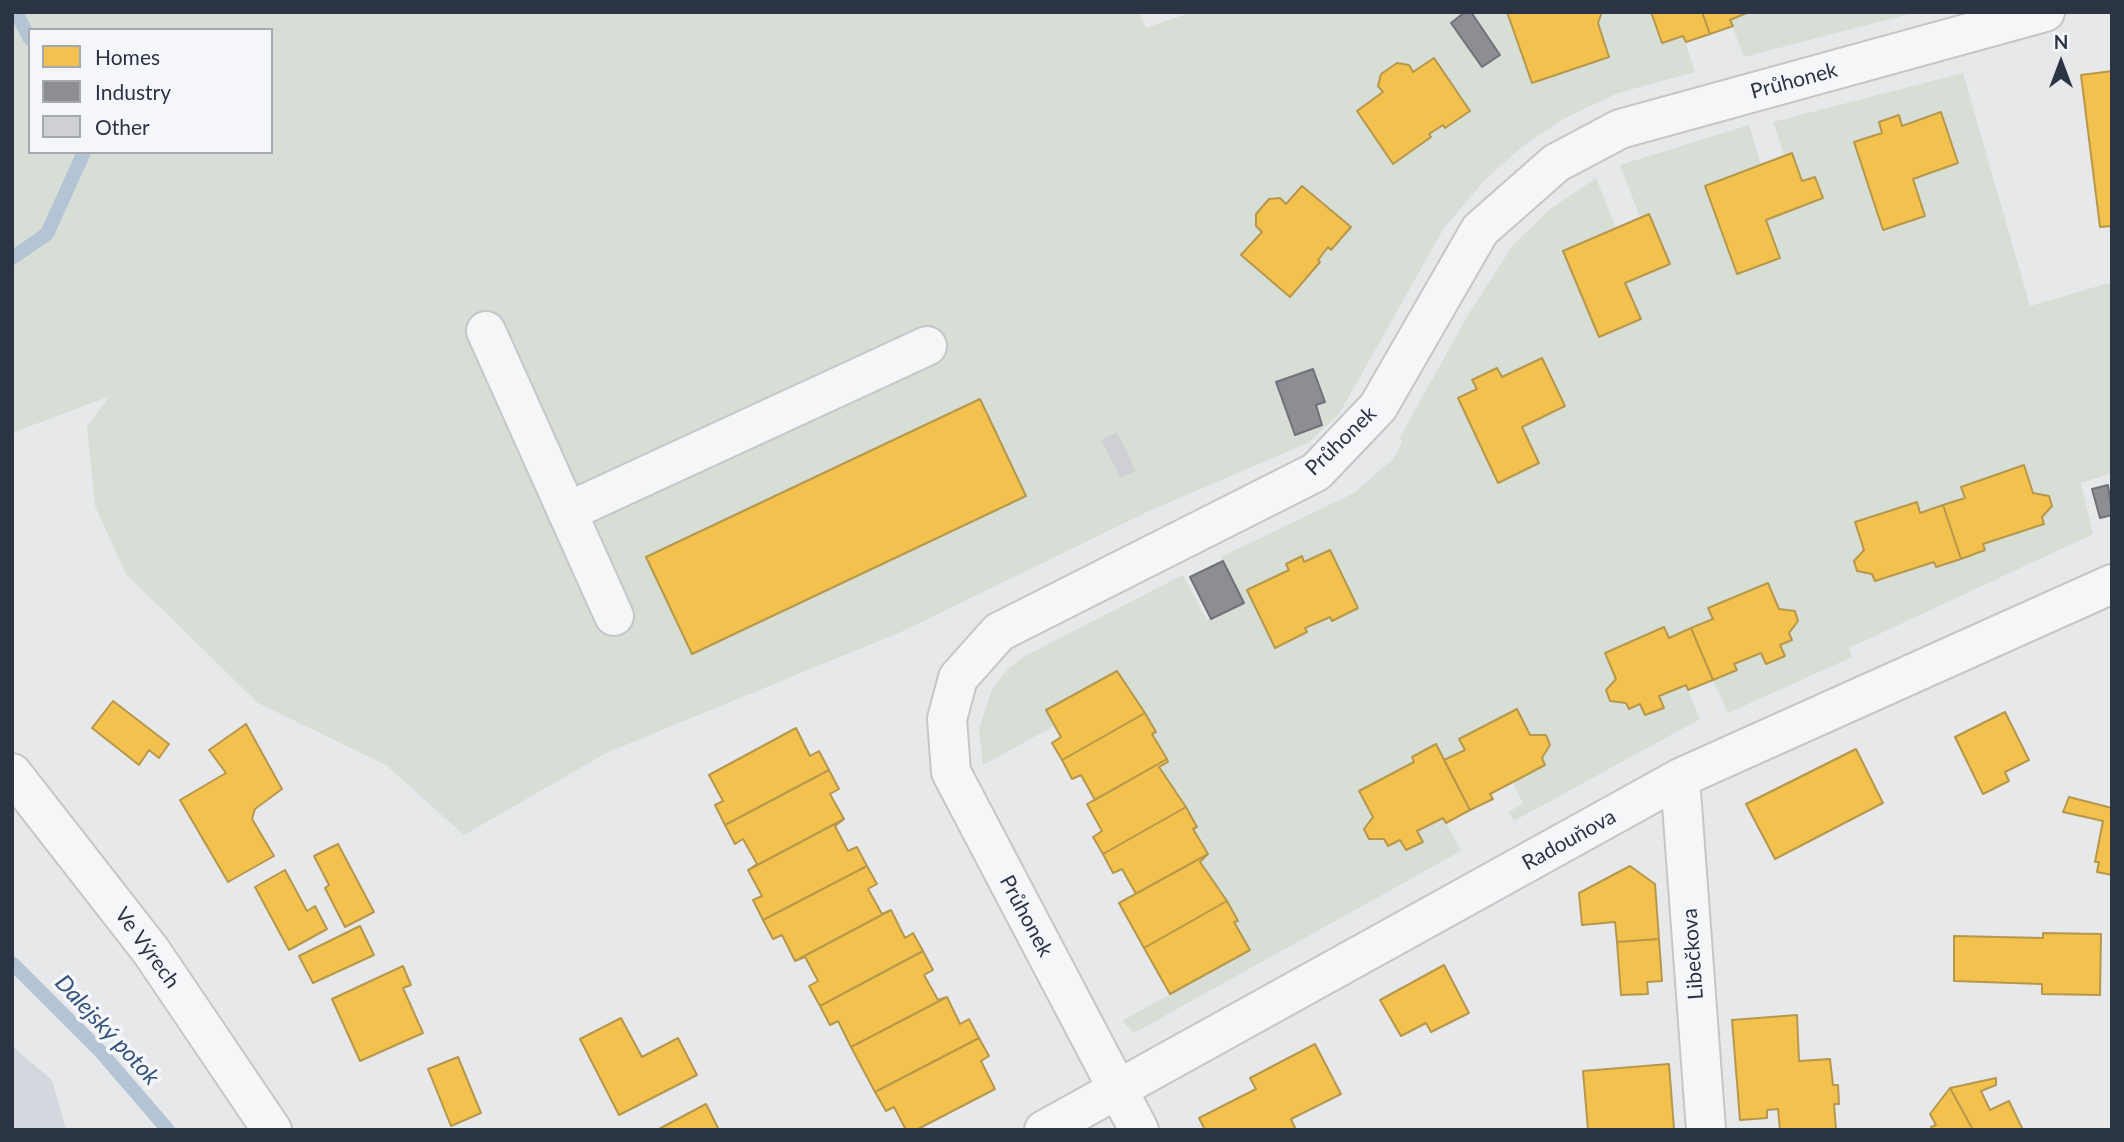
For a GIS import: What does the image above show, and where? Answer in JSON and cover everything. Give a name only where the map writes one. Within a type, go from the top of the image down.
[{"type":"street","name":"Průhonek","points":[[1139,1130],[951,772],[947,719],[958,678],[999,632],[1316,472],[1378,407],[1480,230],[1556,163],[1620,129],[2045,12]]},
{"type":"street","points":[[486,331],[614,616]]},
{"type":"street","points":[[567,512],[926,346]]},
{"type":"street","name":"Radouňova","points":[[1044,1130],[1680,778],[2112,584]]},
{"type":"street","name":"Ve Výrech","points":[[12,773],[151,951],[272,1130]]},
{"type":"street","name":"Libečkova","points":[[1680,778],[1706,1130]]},
{"type":"shaded area","points":[[12,12],[1139,12],[1146,28],[1192,12],[1465,12],[1451,23],[1482,67],[1499,55],[1471,12],[1507,12],[1532,83],[1609,57],[1598,23],[1602,12],[1651,12],[1662,43],[1683,36],[1695,72],[1618,93],[1565,118],[1524,145],[1484,181],[1444,228],[1339,414],[1308,443],[1151,510],[903,631],[606,753],[464,835],[386,765],[258,703],[126,574],[95,506],[87,427],[110,396],[12,433]],"holes":[[[1434,58],[1470,111],[1445,128],[1443,125],[1429,134],[1431,137],[1393,163],[1357,111],[1383,92],[1378,85],[1381,74],[1397,63],[1409,65],[1413,72]],[[1302,186],[1351,227],[1332,250],[1328,247],[1318,260],[1320,263],[1290,297],[1242,255],[1262,232],[1256,226],[1256,214],[1269,199],[1280,199],[1286,204]],[[1313,369],[1325,402],[1316,405],[1322,425],[1295,435],[1276,382]]]},
{"type":"shaded area","points":[[1749,12],[1917,12],[1744,57],[1730,20]]},
{"type":"shaded area","points":[[1963,73],[2030,306],[2112,282],[2112,473],[2081,483],[2093,534],[1849,648],[1852,657],[1728,713],[1713,680],[1737,670],[1734,664],[1761,653],[1766,664],[1784,656],[1780,645],[1798,621],[1794,611],[1779,609],[1768,583],[1709,608],[1713,619],[1669,638],[1664,627],[1605,652],[1616,679],[1606,690],[1611,701],[1626,703],[1629,709],[1640,704],[1646,715],[1663,708],[1659,696],[1686,685],[1700,719],[1514,821],[1509,812],[1523,803],[1512,781],[1545,756],[1550,745],[1545,735],[1533,734],[1465,750],[1444,760],[1436,744],[1412,757],[1414,762],[1359,791],[1373,817],[1364,829],[1369,839],[1400,840],[1406,850],[1422,842],[1417,831],[1443,818],[1461,851],[1134,1033],[1122,1021],[1250,950],[1234,922],[1238,920],[1200,862],[1208,857],[1193,829],[1197,826],[1177,790],[1173,792],[1159,767],[1168,761],[1152,734],[1156,732],[1117,671],[1046,710],[1054,726],[983,765],[979,729],[992,689],[1008,669],[1023,657],[1183,575],[1207,620],[1244,603],[1221,557],[1354,493],[1393,459],[1402,443],[1400,437],[1468,315],[1513,245],[1549,210],[1596,178],[1616,228],[1563,251],[1599,337],[1640,319],[1625,283],[1648,215],[1640,217],[1620,165],[1749,125],[1761,164],[1705,186],[1737,273],[1766,220],[1823,198],[1815,177],[1802,181],[1792,153],[1784,155],[1773,122]],"holes":[[[1941,112],[1958,163],[1913,179],[1925,216],[1883,230],[1854,143],[1882,133],[1879,122],[1899,115],[1902,126]],[[1542,358],[1565,406],[1522,427],[1458,398],[1477,389],[1473,380],[1497,368],[1502,377]],[[2024,465],[2033,493],[2049,496],[2052,506],[2042,517],[2044,525],[1983,544],[1985,550],[1936,567],[1934,562],[1875,581],[1872,574],[1856,571],[1854,561],[1864,550],[1855,522],[1916,502],[1920,513],[1965,498],[1962,486]],[[1330,550],[1358,608],[1305,628],[1306,632],[1275,648],[1247,591],[1289,570],[1286,564],[1301,557],[1304,562]]]},
{"type":"shaded area","points":[[12,1046],[52,1080],[66,1130],[12,1130]]},
{"type":"building: Homes","points":[[1507,12],[1602,12],[1598,23],[1609,57],[1532,83]]},
{"type":"building: Homes","points":[[1651,12],[1702,12],[1710,34],[1686,42],[1683,36],[1662,43]]},
{"type":"building: Homes","points":[[1702,12],[1749,12],[1730,20],[1733,26],[1710,34]]},
{"type":"building: Homes","points":[[1434,58],[1470,111],[1445,128],[1443,125],[1429,134],[1431,137],[1393,164],[1357,111],[1383,92],[1378,86],[1381,74],[1397,63],[1409,65],[1413,72]]},
{"type":"building: Homes","points":[[2112,71],[2112,226],[2100,227],[2081,75]]},
{"type":"building: Homes","points":[[1941,112],[1958,163],[1913,179],[1925,216],[1883,230],[1854,142],[1882,133],[1879,122],[1899,115],[1902,126]]},
{"type":"building: Homes","points":[[1792,153],[1802,181],[1815,177],[1823,198],[1766,220],[1780,258],[1737,274],[1705,186]]},
{"type":"building: Homes","points":[[1302,186],[1351,227],[1331,250],[1328,247],[1318,260],[1320,262],[1290,297],[1241,255],[1262,232],[1256,226],[1256,214],[1269,199],[1280,198],[1286,204]]},
{"type":"building: Homes","points":[[1649,214],[1670,264],[1625,283],[1641,319],[1599,337],[1563,251]]},
{"type":"building: Homes","points":[[1542,358],[1565,406],[1522,427],[1539,463],[1498,483],[1458,398],[1477,389],[1472,380],[1497,368],[1502,377]]},
{"type":"building: Homes","points":[[980,399],[1026,496],[692,654],[646,557]]},
{"type":"building: Homes","points":[[2024,465],[2033,493],[2049,496],[2052,506],[2042,517],[2044,524],[1983,544],[1985,550],[1961,559],[1943,505],[1965,498],[1961,487]]},
{"type":"building: Homes","points":[[1917,502],[1920,513],[1943,505],[1961,559],[1936,567],[1934,562],[1875,581],[1872,574],[1857,571],[1854,561],[1864,550],[1855,522]]},
{"type":"building: Homes","points":[[1330,550],[1358,608],[1332,621],[1330,617],[1305,628],[1307,632],[1275,648],[1247,590],[1289,570],[1286,564],[1302,556],[1304,562]]},
{"type":"building: Homes","points":[[1768,583],[1779,609],[1795,611],[1798,621],[1789,633],[1792,640],[1780,645],[1785,656],[1766,664],[1761,653],[1734,664],[1737,670],[1713,680],[1691,628],[1713,619],[1708,608]]},
{"type":"building: Homes","points":[[1664,627],[1669,638],[1691,628],[1713,680],[1688,690],[1686,685],[1659,696],[1664,708],[1645,715],[1640,704],[1629,709],[1626,703],[1610,701],[1606,690],[1616,679],[1605,653]]},
{"type":"building: Homes","points":[[1117,671],[1145,713],[1062,760],[1052,743],[1061,737],[1046,710]]},
{"type":"building: Homes","points":[[113,701],[169,744],[159,758],[149,750],[139,765],[92,728]]},
{"type":"building: Homes","points":[[1517,709],[1530,735],[1546,735],[1550,745],[1542,758],[1545,765],[1490,794],[1493,799],[1470,810],[1444,760],[1465,750],[1459,739]]},
{"type":"building: Homes","points":[[2005,712],[2029,760],[2005,772],[2009,781],[1983,794],[1955,737]]},
{"type":"building: Homes","points":[[1145,713],[1156,732],[1152,734],[1167,759],[1095,800],[1081,775],[1072,779],[1062,760]]},
{"type":"building: Homes","points":[[246,724],[282,789],[255,809],[252,819],[274,856],[228,882],[180,800],[226,773],[209,750]]},
{"type":"building: Homes","points":[[796,728],[810,756],[819,751],[829,770],[725,825],[715,805],[723,801],[709,775]]},
{"type":"building: Homes","points":[[1436,744],[1470,810],[1446,823],[1443,818],[1417,831],[1423,842],[1406,850],[1400,840],[1388,846],[1384,839],[1369,839],[1364,829],[1373,817],[1359,791],[1414,762],[1412,757]]},
{"type":"building: Homes","points":[[1856,749],[1883,803],[1775,859],[1746,804]]},
{"type":"building: Homes","points":[[1167,759],[1168,762],[1159,767],[1186,807],[1103,854],[1093,837],[1102,831],[1087,804]]},
{"type":"building: Homes","points":[[829,770],[839,789],[830,794],[844,819],[748,870],[757,864],[743,839],[735,844],[725,825]]},
{"type":"building: Homes","points":[[2069,797],[2112,808],[2112,875],[2097,872],[2099,862],[2095,862],[2103,821],[2063,812]]},
{"type":"building: Homes","points":[[1186,807],[1197,827],[1193,829],[1208,854],[1136,894],[1122,869],[1113,873],[1103,854]]},
{"type":"building: Homes","points":[[844,819],[835,826],[848,851],[857,847],[867,866],[763,920],[753,900],[762,896],[748,870]]},
{"type":"building: Homes","points":[[338,844],[374,912],[345,927],[325,888],[329,885],[314,856]]},
{"type":"building: Homes","points":[[1208,854],[1200,862],[1227,901],[1144,948],[1119,903]]},
{"type":"building: Homes","points":[[867,866],[877,884],[868,889],[882,914],[891,910],[795,961],[782,935],[773,939],[763,920]]},
{"type":"building: Homes","points":[[1630,866],[1655,884],[1659,939],[1617,942],[1615,922],[1582,925],[1579,893]]},
{"type":"building: Homes","points":[[285,870],[307,911],[315,906],[327,929],[289,950],[255,887]]},
{"type":"building: Homes","points":[[1227,901],[1238,921],[1234,922],[1250,950],[1170,994],[1144,948]]},
{"type":"building: Homes","points":[[891,910],[905,938],[913,933],[923,951],[820,1006],[809,986],[818,981],[805,957],[795,961]]},
{"type":"building: Homes","points":[[360,926],[374,955],[313,983],[299,956]]},
{"type":"building: Homes","points":[[2043,933],[2101,934],[2100,995],[2042,994],[2042,984],[1954,981],[1954,936],[2043,938]]},
{"type":"building: Homes","points":[[1659,939],[1662,981],[1647,982],[1648,994],[1621,995],[1617,942]]},
{"type":"building: Homes","points":[[923,951],[933,970],[924,975],[938,1000],[947,997],[851,1047],[838,1021],[830,1025],[820,1006]]},
{"type":"building: Homes","points":[[1444,965],[1469,1013],[1431,1032],[1426,1023],[1401,1036],[1380,1000]]},
{"type":"building: Homes","points":[[403,966],[411,985],[403,988],[423,1033],[360,1061],[332,999]]},
{"type":"building: Homes","points":[[947,997],[960,1024],[969,1019],[979,1038],[875,1092],[851,1047]]},
{"type":"building: Homes","points":[[1797,1015],[1799,1061],[1830,1059],[1833,1085],[1838,1085],[1839,1104],[1834,1104],[1836,1130],[1780,1130],[1778,1109],[1767,1110],[1767,1118],[1740,1120],[1732,1020]]},
{"type":"building: Homes","points":[[621,1018],[642,1057],[678,1038],[697,1075],[619,1115],[580,1039]]},
{"type":"building: Homes","points":[[979,1038],[989,1056],[981,1061],[995,1089],[916,1130],[906,1130],[894,1107],[886,1111],[875,1092]]},
{"type":"building: Homes","points":[[1315,1044],[1341,1094],[1291,1119],[1296,1130],[1205,1130],[1199,1118],[1256,1089],[1250,1078]]},
{"type":"building: Homes","points":[[458,1057],[481,1113],[451,1126],[428,1069]]},
{"type":"building: Homes","points":[[1669,1064],[1674,1129],[1588,1130],[1583,1071]]},
{"type":"building: Homes","points":[[1996,1078],[1996,1085],[1981,1091],[1990,1110],[2009,1101],[2023,1130],[1973,1130],[1950,1088]]},
{"type":"building: Homes","points":[[1950,1088],[1973,1130],[1933,1130],[1931,1127],[1936,1125],[1930,1114]]},
{"type":"building: Homes","points":[[706,1104],[719,1130],[657,1130]]},
{"type":"building: Industry","points":[[1465,12],[1471,12],[1500,55],[1482,67],[1451,23]]},
{"type":"building: Industry","points":[[1313,369],[1325,402],[1316,405],[1322,425],[1295,435],[1276,382]]},
{"type":"building: Industry","points":[[2108,485],[2112,515],[2100,518],[2092,489]]},
{"type":"building: Industry","points":[[1223,561],[1244,603],[1211,619],[1190,577]]},
{"type":"building: Other","points":[[1117,432],[1136,471],[1121,478],[1101,440]]},
{"type":"waterway","points":[[16,12],[28,35]]},
{"type":"waterway","points":[[12,258],[47,234],[83,154]]},
{"type":"waterway","name":"Dalejský potok","points":[[12,963],[100,1051],[168,1130]]}]
